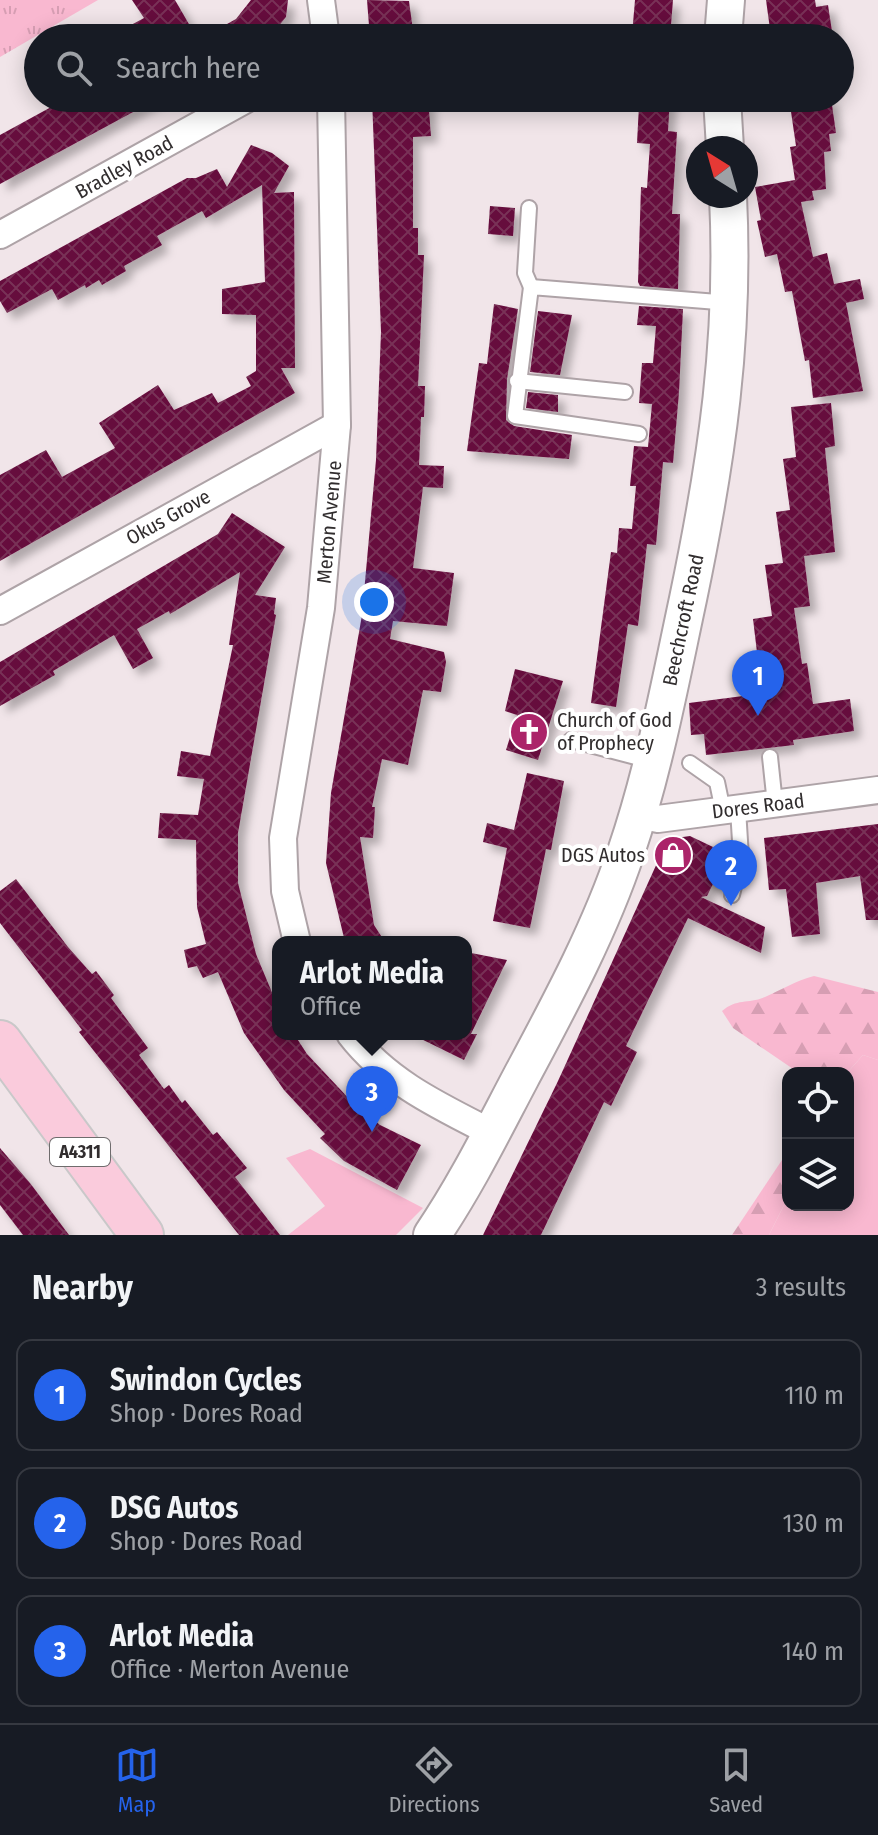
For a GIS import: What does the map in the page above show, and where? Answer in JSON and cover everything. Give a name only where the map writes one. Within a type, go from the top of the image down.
[{"type":"main road","points":[[724,24],[726,0]]},
{"type":"main road","points":[[723,112],[724,136]]},
{"type":"main road","name":"Beechcroft Road","points":[[432,1235],[492,1133],[588,944],[637,815],[713,476],[725,397],[730,303],[728,208]]},
{"type":"main road","name":"A4311","points":[[0,1042],[142,1235]]},
{"type":"street","points":[[321,0],[324,24]]},
{"type":"street","name":"Bradley Road","points":[[0,235],[223,112]]},
{"type":"street","name":"Merton Avenue","points":[[296,936],[285,891],[283,838],[321,608],[337,425],[331,112]]},
{"type":"street","name":"Okus Grove","points":[[0,611],[337,425]]},
{"type":"street","name":"Dores Road","points":[[637,815],[658,819],[878,790]]},
{"type":"street","points":[[355,1040],[372,1059],[411,1090],[492,1133]]},
{"type":"lane","points":[[529,208],[525,273],[531,287],[525,354],[517,381],[514,412],[517,418],[639,434]]},
{"type":"lane","points":[[531,287],[730,303]]},
{"type":"lane","points":[[517,381],[625,392]]},
{"type":"lane","points":[[571,740],[651,761]]},
{"type":"lane","points":[[770,757],[775,804]]},
{"type":"lane","points":[[690,763],[717,782],[730,810],[741,857],[732,895]]},
{"type":"green space","points":[[0,0],[98,0],[57,24],[24,24],[24,43],[0,57]]},
{"type":"green space","points":[[814,976],[878,992],[878,1060],[863,1055],[852,1067],[790,1067],[733,1028],[722,1011],[733,1004],[765,997]]},
{"type":"green space","points":[[863,1055],[878,1060],[878,1235],[769,1235],[782,1209],[854,1211],[852,1067]]},
{"type":"green space","points":[[310,1149],[423,1208],[396,1235],[288,1235],[325,1206],[286,1158]]},
{"type":"green space","points":[[782,1160],[782,1209],[769,1235],[732,1235]]},
{"type":"building","points":[[132,0],[175,0],[189,24],[133,24],[144,18]]},
{"type":"building","points":[[251,0],[288,0],[286,17],[280,24],[227,24],[236,19]]},
{"type":"building","points":[[367,0],[409,1],[412,24],[369,24]]},
{"type":"building","points":[[635,0],[673,0],[671,24],[633,24]]},
{"type":"building","points":[[766,0],[815,0],[816,7],[828,5],[831,24],[769,24]]},
{"type":"building","points":[[42,112],[133,112],[0,184],[0,135]]},
{"type":"building","points":[[373,112],[429,112],[431,136],[413,137],[413,228],[418,228],[418,255],[424,255],[418,386],[425,386],[419,465],[444,466],[443,488],[423,487],[413,568],[454,573],[447,626],[393,621],[390,639],[444,652],[446,662],[441,692],[423,690],[408,765],[382,759],[372,807],[375,807],[373,838],[360,837],[374,925],[381,936],[344,936],[326,863],[331,793],[362,615],[376,460],[381,332]]},
{"type":"building","points":[[639,112],[669,112],[668,131],[677,132],[672,214],[680,214],[678,289],[640,286],[638,282],[641,187],[647,188],[650,144],[637,143]]},
{"type":"building","points":[[791,112],[833,112],[836,133],[829,134],[831,151],[824,152],[826,189],[812,191],[814,200],[801,202],[813,257],[827,253],[834,284],[860,279],[864,299],[846,303],[863,391],[813,398],[809,360],[805,361],[792,291],[785,292],[777,254],[765,257],[757,221],[761,220],[758,186],[795,180],[790,147],[796,146]]},
{"type":"building","points":[[251,145],[272,153],[289,166],[274,193],[294,192],[295,368],[281,368],[295,393],[0,561],[0,475],[46,450],[62,477],[115,448],[99,423],[158,385],[174,410],[212,393],[218,403],[251,386],[246,377],[256,371],[256,315],[222,314],[222,289],[265,282],[262,185],[206,218],[202,211],[157,236],[162,245],[124,266],[126,271],[102,285],[99,280],[58,300],[52,289],[7,313],[0,301],[0,281],[187,178],[196,178],[217,169],[227,187]]},
{"type":"building","points":[[490,206],[515,208],[513,236],[488,234]]},
{"type":"building","points":[[494,304],[518,309],[507,379],[506,420],[514,426],[572,435],[569,459],[467,451],[479,363],[487,364]]},
{"type":"building","points":[[639,306],[683,309],[679,392],[673,463],[663,462],[656,545],[647,544],[638,626],[628,624],[616,707],[591,703],[611,552],[617,553],[619,528],[632,529],[636,486],[630,486],[634,446],[648,447],[652,404],[639,403],[642,363],[653,363],[656,326],[637,325]]},
{"type":"building","points":[[538,311],[572,315],[560,375],[530,372]]},
{"type":"building","points":[[528,392],[558,395],[558,412],[526,408]]},
{"type":"building","points":[[831,403],[835,446],[825,448],[835,552],[804,556],[810,606],[794,608],[802,664],[807,663],[813,704],[850,699],[854,731],[793,740],[794,745],[706,755],[704,734],[691,735],[689,703],[743,696],[740,672],[759,669],[753,619],[772,616],[765,565],[783,563],[776,512],[790,510],[783,459],[796,457],[791,407]]},
{"type":"building","points":[[232,513],[285,547],[255,595],[276,598],[276,615],[238,833],[238,883],[256,954],[272,993],[272,1040],[298,1040],[353,1103],[380,1125],[421,1145],[397,1190],[344,1161],[320,1138],[325,1134],[284,1090],[244,1033],[218,972],[203,978],[197,966],[188,968],[184,950],[206,944],[197,907],[196,840],[158,838],[160,813],[198,815],[204,779],[177,776],[181,751],[210,756],[233,645],[229,645],[240,572],[170,614],[169,611],[137,629],[153,658],[133,669],[114,635],[53,671],[55,675],[0,706],[0,662],[218,534]]},
{"type":"building","points":[[515,669],[563,681],[538,760],[506,750],[517,715],[505,711]]},
{"type":"building","points":[[527,773],[564,781],[551,850],[546,849],[530,928],[493,921],[507,848],[483,842],[487,823],[514,830]]},
{"type":"building","points":[[878,824],[878,920],[866,920],[860,876],[816,883],[820,934],[792,937],[786,889],[769,890],[764,838]]},
{"type":"building","points":[[690,836],[713,847],[709,855],[724,862],[707,896],[701,897],[765,927],[761,953],[688,918],[626,1046],[637,1052],[611,1106],[604,1102],[541,1235],[483,1235],[558,1081],[668,839]]},
{"type":"building","points":[[16,879],[68,947],[92,974],[96,971],[114,995],[111,998],[148,1048],[139,1055],[164,1089],[169,1085],[182,1103],[185,1100],[213,1135],[217,1132],[247,1168],[235,1177],[280,1235],[239,1235],[79,1032],[82,1030],[0,923],[0,891]]},
{"type":"building","points":[[472,953],[507,960],[472,1032]]},
{"type":"building","points":[[472,1034],[477,1034],[464,1060],[423,1040],[472,1040]]},
{"type":"building","points":[[0,1148],[69,1235],[23,1235],[0,1205]]},
{"type":"place","name":"Swindon Cycles","points":[[758,716]]},
{"type":"place","name":"Church of God of Prophecy","points":[[529,732]]},
{"type":"place","name":"DGS Autos","points":[[673,855]]},
{"type":"place","name":"DSG Autos","points":[[731,906]]},
{"type":"place","name":"Arlot Media","points":[[372,1132]]}]
